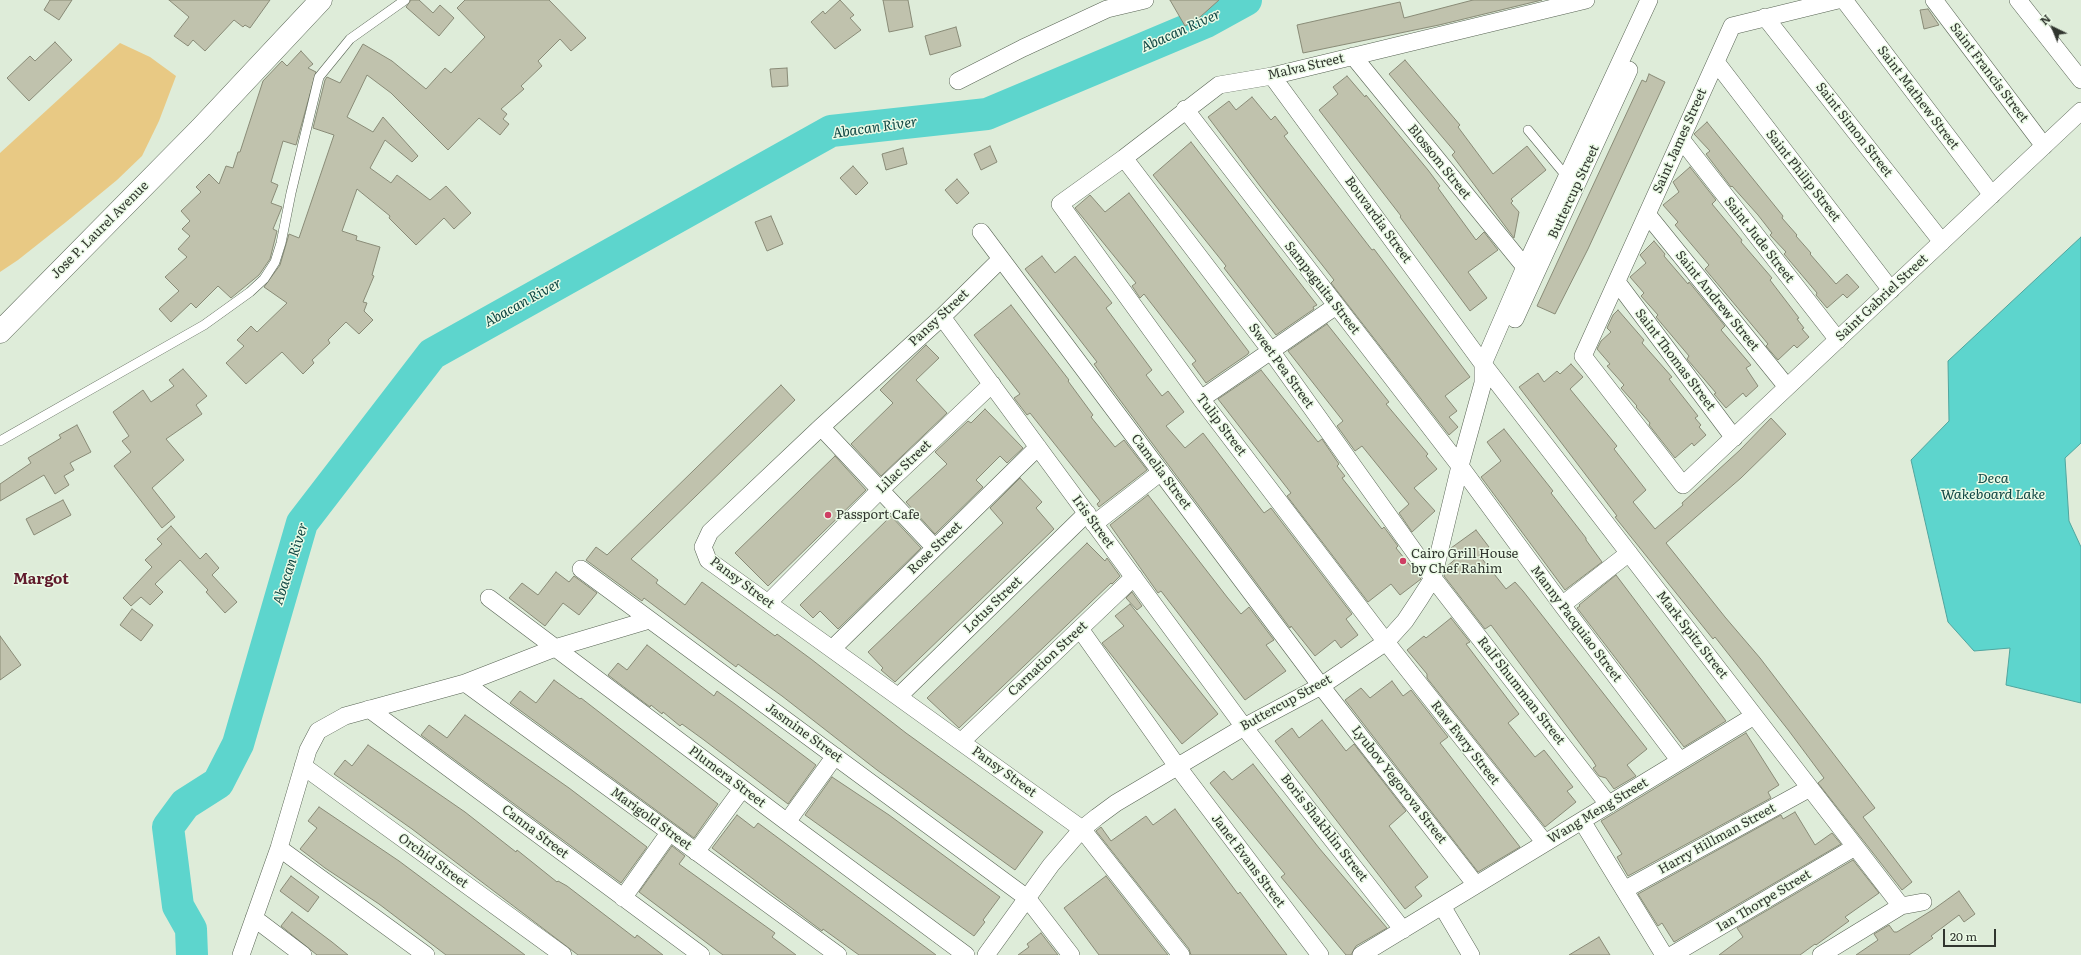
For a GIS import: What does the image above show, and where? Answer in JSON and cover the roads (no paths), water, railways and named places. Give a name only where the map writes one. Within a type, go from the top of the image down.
[{"type":"street","name":"Jose P. Laurel Avenue","points":[[0,332],[200,129],[321,0]]},
{"type":"street","points":[[958,81],[1023,48],[1107,9],[1145,0]]},
{"type":"street","name":"Malva Street","points":[[1060,204],[1124,158],[1185,109],[1219,85],[1272,76],[1586,0]]},
{"type":"street","name":"Buttercup Street","points":[[986,955],[1051,865],[1082,829],[1116,803],[1177,766],[1244,727],[1321,686],[1386,642],[1405,621],[1433,578],[1460,466],[1485,373],[1525,267],[1649,0]]},
{"type":"street","name":"Buttercup Street","points":[[1485,373],[1590,158],[1660,0]]},
{"type":"street","name":"Saint James Street","points":[[1683,485],[1583,356],[1732,26],[1838,0]]},
{"type":"street","name":"Saint Mathew Street","points":[[1844,0],[1992,195]]},
{"type":"street","name":"Saint Francis Street","points":[[1934,0],[2044,146]]},
{"type":"street","points":[[2018,0],[2081,80]]},
{"type":"street","name":"Saint Simon Street","points":[[1765,17],[1942,242]]},
{"type":"street","name":"Blossom Street","points":[[1353,56],[1525,267]]},
{"type":"street","name":"Saint Philip Street","points":[[1716,62],[1891,290]]},
{"type":"street","name":"Bouvardia Street","points":[[1272,76],[1485,373]]},
{"type":"street","name":"Sampaguita Street","points":[[1185,109],[1460,466]]},
{"type":"street","name":"Saint Gabriel Street","points":[[1683,485],[2081,111]]},
{"type":"street","name":"Saint Jude Street","points":[[1681,139],[1838,340]]},
{"type":"street","name":"Sweet Pea Street","points":[[1124,158],[1272,351],[1433,578]]},
{"type":"street","name":"Tulip Street","points":[[1060,204],[1201,399],[1386,642]]},
{"type":"street","name":"Saint Andrew Street","points":[[1647,214],[1787,387]]},
{"type":"street","name":"Camelia Street","points":[[981,232],[1000,260],[1321,686]]},
{"type":"street","name":"Pansy Street","points":[[1000,260],[942,317],[821,427],[710,532],[703,547],[708,560],[962,741],[1082,829],[1181,955]]},
{"type":"street","name":"Saint Thomas Street","points":[[1617,282],[1734,438]]},
{"type":"street","points":[[1201,399],[1336,306]]},
{"type":"street","name":"Iris Street","points":[[942,317],[1244,727]]},
{"type":"street","name":"Mark Spitz Street","points":[[1485,373],[1629,553],[1901,906]]},
{"type":"street","name":"Lilac Street","points":[[768,603],[880,490],[992,384]]},
{"type":"street","points":[[821,427],[935,548]]},
{"type":"street","name":"Rose Street","points":[[832,648],[1038,447]]},
{"type":"street","name":"Manny Pacquiao Street","points":[[1460,466],[1562,605],[1680,761]]},
{"type":"street","name":"Lotus Street","points":[[899,696],[1090,518],[1160,472]]},
{"type":"street","points":[[1562,605],[1629,553]]},
{"type":"street","name":"Jasmine Street","points":[[581,569],[1027,898],[1071,955]]},
{"type":"street","name":"Carnation Street","points":[[962,741],[1134,577]]},
{"type":"street","name":"Ralf Shumman Street","points":[[1433,578],[1608,804]]},
{"type":"street","name":"Plumera Street","points":[[489,598],[742,789],[966,955]]},
{"type":"street","points":[[241,955],[279,848],[308,750],[318,731],[345,716],[465,682],[555,648],[649,620]]},
{"type":"street","name":"Janet Evans Street","points":[[1080,629],[1177,766],[1320,955]]},
{"type":"street","name":"Raw Ewry Street","points":[[1386,642],[1545,843]]},
{"type":"street","name":"Marigold Street","points":[[465,682],[669,833],[838,955]]},
{"type":"street","name":"Lyubov Yegorova Street","points":[[1321,686],[1476,885]]},
{"type":"street","name":"Canna Street","points":[[369,709],[701,955]]},
{"type":"street","name":"Wang Meng Street","points":[[1361,955],[1754,716]]},
{"type":"street","name":"Boris Shakhlin Street","points":[[1244,727],[1403,930]]},
{"type":"street","points":[[787,822],[835,756]]},
{"type":"street","name":"Orchid Street","points":[[303,766],[563,955]]},
{"type":"street","name":"Harry Hillman Street","points":[[1624,890],[1810,788]]},
{"type":"street","points":[[696,852],[742,789]]},
{"type":"street","points":[[1582,821],[1664,955]]},
{"type":"street","points":[[623,898],[669,833]]},
{"type":"street","name":"Ian Thorpe Street","points":[[1672,955],[1855,847]]},
{"type":"street","points":[[279,848],[426,955]]},
{"type":"street","points":[[1821,955],[1901,906],[1923,902]]},
{"type":"street","points":[[1442,906],[1471,955]]},
{"type":"street","points":[[254,918],[302,955]]},
{"type":"lane","points":[[0,441],[204,325],[250,292],[264,279],[275,262],[281,244],[291,193],[319,77],[350,39],[405,0]]},
{"type":"lane","points":[[1528,130],[1567,177]]},
{"type":"water","name":"Deca Wakeboard Lake","points":[[2081,237],[2081,443],[2065,458],[2069,521],[2081,547],[2081,703],[2006,685],[2010,648],[1974,651],[1948,622],[1911,460],[1949,421],[1948,361]]},
{"type":"waterway","name":"Abacan River","points":[[192,955],[191,929],[178,906],[168,827],[185,804],[218,783],[238,744],[302,523],[432,354],[831,131],[987,114],[1206,22],[1246,0]]},
{"type":"place","name":"Passport Cafe","points":[[828,515]]},
{"type":"place","name":"Cairo Grill House by Chef Rahim","points":[[1403,561]]},
{"type":"district","name":"Margot","points":[[41,580]]}]
